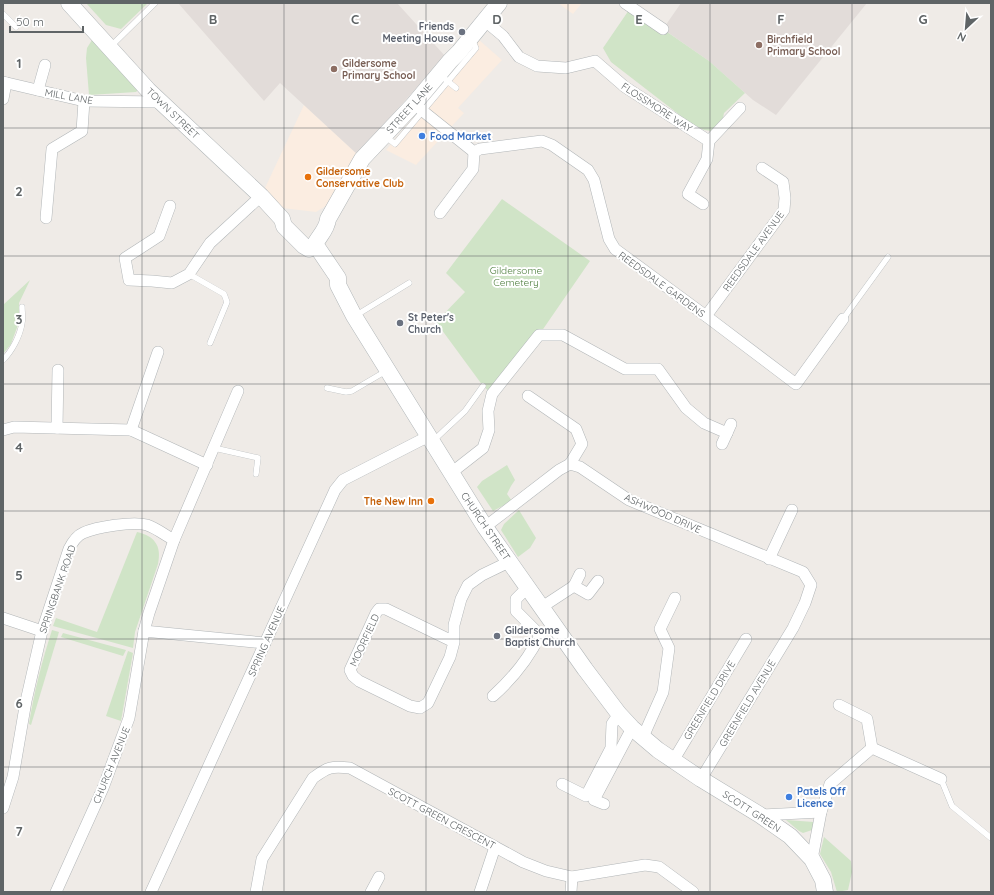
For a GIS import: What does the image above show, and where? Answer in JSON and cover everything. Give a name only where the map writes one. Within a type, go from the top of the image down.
[{"type":"main road","name":"TOWN STREET","points":[[69,3],[161,102],[261,196],[282,219],[287,218],[291,220],[310,241]]},
{"type":"main road","name":"STREET LANE","points":[[310,241],[326,227],[328,219],[362,158],[384,135],[418,108],[443,78],[472,37],[499,3]]},
{"type":"main road","name":"CHURCH STREET","points":[[310,241],[338,278],[338,285],[354,316],[485,527],[585,669],[619,714],[658,750]]},
{"type":"main road","name":"SCOTT GREEN","points":[[658,750],[701,779],[760,815],[790,836],[812,859],[823,880],[826,892]]},
{"type":"street","points":[[625,3],[663,29]]},
{"type":"street","name":"FLOSSMORE WAY","points":[[486,21],[503,36],[519,57],[538,66],[566,68],[594,61],[624,87],[709,141]]},
{"type":"street","points":[[38,90],[45,66]]},
{"type":"street","points":[[3,98],[5,83]]},
{"type":"street","name":"MILL LANE","points":[[5,83],[84,101],[161,102]]},
{"type":"street","points":[[46,218],[52,149],[82,131],[84,101]]},
{"type":"street","points":[[418,108],[474,152],[473,169],[440,213]]},
{"type":"street","points":[[703,204],[688,194],[707,159],[709,141],[740,108]]},
{"type":"street","name":"REEDSDALE GARDENS","points":[[474,152],[480,149],[542,141],[552,145],[588,170],[594,180],[609,239],[615,249],[796,384],[844,319]]},
{"type":"street","name":"REEDSDALE AVENUE","points":[[706,316],[784,210],[785,198],[783,182],[762,168]]},
{"type":"street","points":[[170,206],[159,236],[125,258],[129,280],[172,283],[189,274],[210,243],[261,196]]},
{"type":"street","points":[[451,473],[483,448],[489,430],[488,411],[492,394],[540,335],[563,335],[625,369],[658,369],[686,408],[704,424],[729,429],[722,444]]},
{"type":"street","points":[[131,430],[158,352]]},
{"type":"street","points":[[57,428],[58,370]]},
{"type":"street","points":[[174,540],[238,391]]},
{"type":"street","points":[[485,527],[559,470],[570,464],[582,444],[576,429],[528,396]]},
{"type":"street","points":[[3,430],[14,427],[131,430],[207,465]]},
{"type":"street","name":"SPRING AVENUE","points":[[151,892],[334,490],[343,480],[431,439]]},
{"type":"street","name":"ASHWOOD DRIVE","points":[[570,464],[580,467],[629,500],[803,572],[810,585],[805,603],[794,628]]},
{"type":"street","points":[[769,559],[792,510]]},
{"type":"street","name":"SPRINGBANK ROAD","points":[[3,808],[13,777],[26,701],[42,631],[69,549],[74,541],[81,533],[132,523],[147,525],[174,540]]},
{"type":"street","name":"CHURCH AVENUE","points":[[56,892],[103,788],[129,718],[144,631],[174,540]]},
{"type":"street","name":"MOORFIELD","points":[[454,642],[386,609],[379,609],[350,670],[353,676],[360,681],[410,706],[420,708],[428,703],[450,657],[454,642],[454,625],[461,599],[468,585],[482,575],[509,562]]},
{"type":"street","points":[[542,607],[574,586],[580,574]]},
{"type":"street","points":[[574,586],[588,594],[598,581]]},
{"type":"street","points":[[493,696],[506,684],[535,647],[540,635],[516,611],[516,599],[528,588]]},
{"type":"street","points":[[604,804],[594,800],[663,692],[669,648],[660,629],[675,598]]},
{"type":"street","points":[[3,618],[42,631]]},
{"type":"street","name":"GREENFIELD AVENUE","points":[[701,779],[794,628]]},
{"type":"street","points":[[144,631],[265,643]]},
{"type":"street","name":"GREENFIELD DRIVE","points":[[673,761],[746,639]]},
{"type":"street","points":[[839,705],[867,719],[872,748]]},
{"type":"street","points":[[562,784],[586,796],[611,748],[612,724],[619,714]]},
{"type":"street","points":[[872,748],[941,779]]},
{"type":"street","points":[[812,859],[821,812],[830,784],[872,748]]},
{"type":"street","name":"SCOTT GREEN CRESCENT","points":[[257,892],[262,859],[313,778],[325,769],[336,767],[350,768],[523,862],[546,871],[572,877],[645,865],[660,867],[693,892]]},
{"type":"street","points":[[760,815],[821,812]]},
{"type":"street","points":[[480,892],[495,847]]},
{"type":"street","points":[[371,892],[379,877]]},
{"type":"street","points":[[571,892],[572,877]]},
{"type":"lane","points":[[110,47],[155,3]]},
{"type":"lane","points":[[3,14],[16,27]]},
{"type":"lane","points":[[443,78],[456,88]]},
{"type":"lane","points":[[844,319],[888,257]]},
{"type":"lane","points":[[189,274],[224,294],[228,302],[210,343]]},
{"type":"lane","points":[[354,316],[409,284]]},
{"type":"lane","points":[[3,360],[7,356],[19,332],[22,322],[22,307]]},
{"type":"lane","points":[[327,388],[346,392],[352,391],[388,370]]},
{"type":"lane","points":[[431,439],[464,411],[483,386]]},
{"type":"lane","points":[[214,448],[258,458],[256,474]]},
{"type":"lane","points":[[941,779],[952,806],[991,838]]},
{"type":"shaded area","name":"Gildersome Primary School","points":[[178,3],[397,3],[445,56],[357,154],[280,83],[264,101]]},
{"type":"shaded area","points":[[558,3],[582,3],[573,14]]},
{"type":"shaded area","name":"Birchfield Primary School","points":[[681,3],[867,3],[776,115],[753,100],[709,61],[663,29]]},
{"type":"shaded area","points":[[478,39],[502,60],[458,108],[464,113],[416,165],[386,150]]},
{"type":"shaded area","points":[[304,105],[357,154],[326,206],[316,212],[282,208],[265,188]]},
{"type":"green space","points":[[86,3],[148,3],[121,29],[106,25]]},
{"type":"green space","points":[[631,7],[709,61],[745,93],[724,113],[722,123],[712,131],[704,130],[690,123],[611,62],[603,48]]},
{"type":"green space","points":[[92,40],[138,90],[136,92],[89,95],[86,58],[87,48]]},
{"type":"green space","name":"Gildersome Cemetery","points":[[502,199],[590,261],[539,335],[492,394],[483,386],[436,322],[465,292],[446,273]]},
{"type":"green space","points":[[30,280],[19,303],[19,322],[11,344],[3,354],[3,305]]},
{"type":"green space","points":[[507,465],[515,480],[507,494],[512,501],[493,511],[477,487],[482,481]]},
{"type":"green space","points":[[519,510],[536,538],[530,548],[518,557],[501,530],[504,524]]},
{"type":"green space","points":[[137,532],[148,536],[155,542],[158,547],[159,557],[135,632],[133,648],[53,626],[56,618],[97,632]]},
{"type":"green space","points":[[52,630],[59,632],[31,725],[29,724],[36,688]]},
{"type":"green space","points":[[63,633],[126,650],[123,656],[61,637]]},
{"type":"green space","points":[[128,651],[133,653],[121,721],[106,716]]},
{"type":"green space","points":[[786,820],[814,822],[814,826],[812,830],[803,833]]},
{"type":"green space","points":[[824,837],[851,861],[852,872],[848,890],[837,892],[831,872],[820,854]]},
{"type":"place","name":"Friends Meeting House","points":[[462,32]]},
{"type":"place","name":"Birchfield Primary School","points":[[759,45]]},
{"type":"place","name":"Gildersome Primary School","points":[[334,69]]},
{"type":"place","name":"Food Market","points":[[422,136]]},
{"type":"place","name":"Gildersome Conservative Club","points":[[308,177]]},
{"type":"place","name":"St Peter's Church","points":[[400,323]]},
{"type":"place","name":"The New Inn","points":[[431,501]]},
{"type":"place","name":"Gildersome Baptist Church","points":[[497,636]]},
{"type":"place","name":"Patels Off Licence","points":[[789,797]]}]
